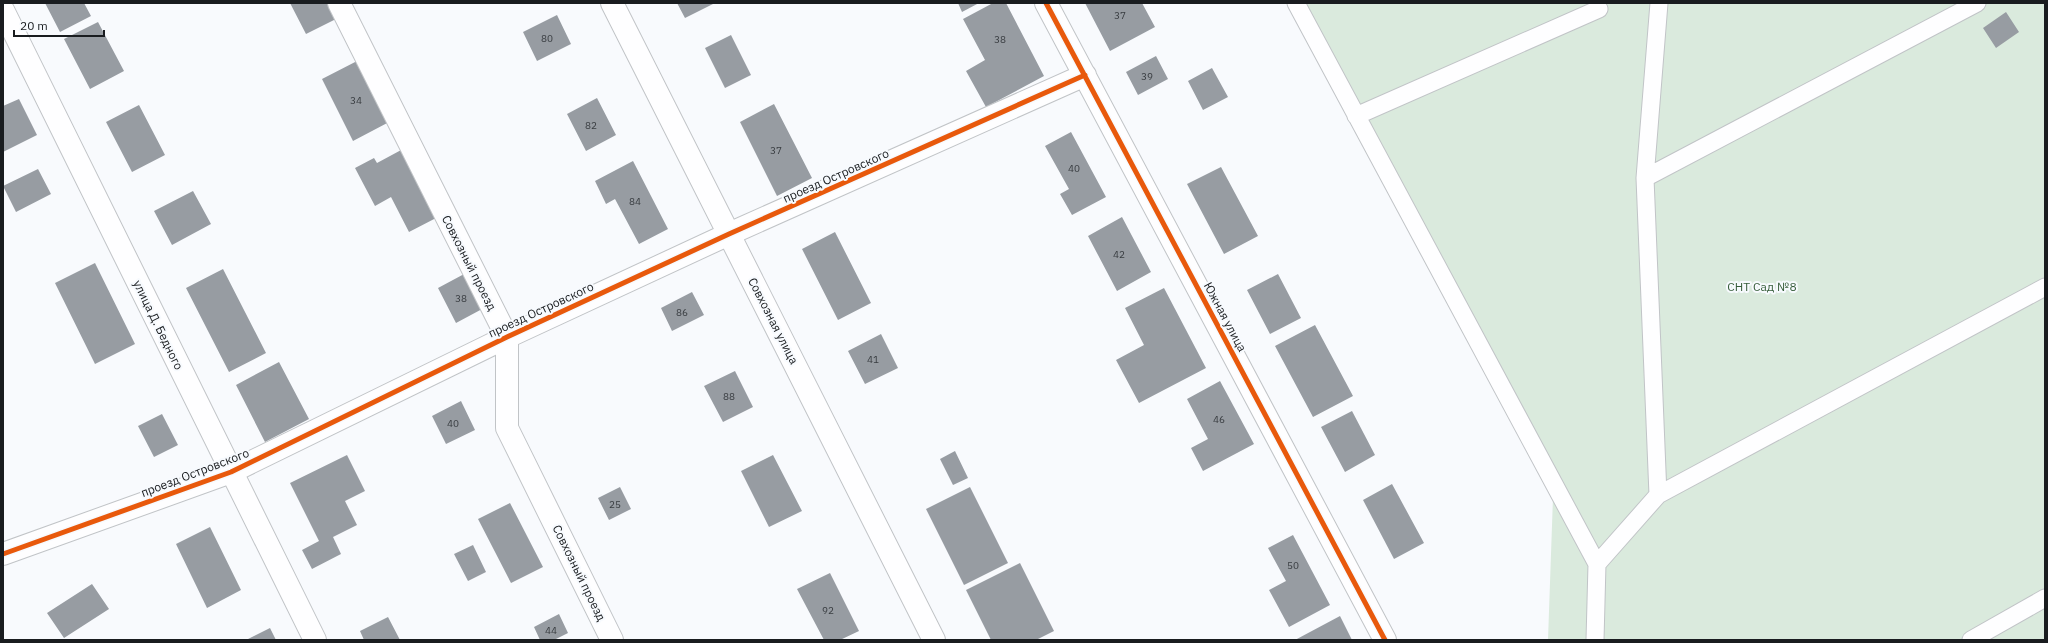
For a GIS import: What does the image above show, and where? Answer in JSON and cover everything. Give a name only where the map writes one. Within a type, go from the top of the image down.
[{"type":"street","name":"Совхозный проезд","points":[[339,3],[507,337],[507,428],[612,640]]},
{"type":"street","name":"Совхозная улица","points":[[612,3],[934,640]]},
{"type":"street","name":"Южная улица","points":[[1046,3],[1386,640]]},
{"type":"street","name":"улица Д. Бедного","points":[[3,10],[315,640]]},
{"type":"street","name":"проезд Островского","points":[[3,554],[231,472],[507,337],[729,234],[1085,75]]},
{"type":"lane","points":[[1296,3],[1597,564],[1595,640]]},
{"type":"lane","points":[[1658,495],[1645,178],[1659,3]]},
{"type":"lane","points":[[1645,178],[1977,3]]},
{"type":"lane","points":[[1356,116],[1598,9]]},
{"type":"lane","points":[[1597,564],[1658,495],[2045,287]]},
{"type":"lane","points":[[1971,640],[2045,598]]},
{"type":"green space","name":"СНТ Сад №8","points":[[1290,3],[2045,3],[2045,640],[1548,640],[1553,497]]},
{"type":"building","points":[[45,3],[84,3],[91,16],[60,32]]},
{"type":"building","points":[[290,3],[328,3],[336,19],[306,34]]},
{"type":"building","points":[[677,3],[715,3],[685,18]]},
{"type":"building","points":[[958,3],[979,3],[962,12]]},
{"type":"building","points":[[993,3],[1006,3],[1044,76],[986,107],[966,71],[985,60],[963,19]]},
{"type":"building","points":[[1085,3],[1142,3],[1155,27],[1110,51]]},
{"type":"building","points":[[2006,12],[2019,32],[1996,48],[1983,28]]},
{"type":"building","points":[[557,15],[571,44],[537,61],[523,32]]},
{"type":"building","points":[[98,22],[124,71],[90,89],[64,39]]},
{"type":"building","points":[[731,35],[751,75],[725,88],[705,48]]},
{"type":"building","points":[[1156,56],[1168,79],[1138,95],[1126,72]]},
{"type":"building","points":[[359,60],[391,121],[353,141],[322,79]]},
{"type":"building","points":[[1212,68],[1228,97],[1203,110],[1188,81]]},
{"type":"building","points":[[597,98],[616,135],[586,151],[567,114]]},
{"type":"building","points":[[19,99],[37,135],[3,152],[3,106]]},
{"type":"building","points":[[774,104],[812,178],[777,196],[740,122]]},
{"type":"building","points":[[139,105],[165,155],[132,172],[106,122]]},
{"type":"building","points":[[1071,132],[1106,197],[1072,215],[1060,194],[1069,189],[1045,146]]},
{"type":"building","points":[[403,149],[438,217],[409,232],[391,197],[375,206],[355,168],[374,158],[377,163]]},
{"type":"building","points":[[633,161],[668,229],[639,244],[615,199],[606,204],[595,181]]},
{"type":"building","points":[[1221,167],[1258,236],[1224,254],[1187,184]]},
{"type":"building","points":[[38,169],[51,194],[16,212],[3,186]]},
{"type":"building","points":[[193,191],[211,224],[172,245],[154,211]]},
{"type":"building","points":[[1122,217],[1151,272],[1117,291],[1088,236]]},
{"type":"building","points":[[835,232],[871,303],[838,320],[802,249]]},
{"type":"building","points":[[95,263],[135,344],[95,364],[55,283]]},
{"type":"building","points":[[223,269],[266,353],[229,372],[186,288]]},
{"type":"building","points":[[466,273],[484,308],[456,323],[438,288]]},
{"type":"building","points":[[1278,274],[1301,318],[1270,334],[1247,290]]},
{"type":"building","points":[[1164,288],[1206,368],[1139,403],[1116,360],[1144,345],[1125,308]]},
{"type":"building","points":[[692,292],[704,315],[672,331],[661,308]]},
{"type":"building","points":[[1315,325],[1353,396],[1313,417],[1275,346]]},
{"type":"building","points":[[881,334],[898,368],[865,384],[848,351]]},
{"type":"building","points":[[279,362],[309,419],[265,442],[236,385]]},
{"type":"building","points":[[735,371],[753,407],[723,422],[704,386]]},
{"type":"building","points":[[1220,381],[1254,444],[1203,471],[1191,448],[1208,439],[1187,399]]},
{"type":"building","points":[[461,401],[475,430],[446,444],[432,416]]},
{"type":"building","points":[[1352,411],[1375,455],[1345,472],[1321,427]]},
{"type":"building","points":[[162,414],[178,445],[154,457],[138,426]]},
{"type":"building","points":[[955,451],[968,478],[953,485],[940,459]]},
{"type":"building","points":[[347,455],[365,491],[345,501],[357,525],[333,537],[341,554],[312,569],[302,550],[319,541],[290,483]]},
{"type":"building","points":[[773,455],[802,511],[769,527],[741,471]]},
{"type":"building","points":[[1392,484],[1424,543],[1394,559],[1363,500]]},
{"type":"building","points":[[620,487],[631,509],[609,520],[598,498]]},
{"type":"building","points":[[970,487],[1008,563],[964,585],[926,509]]},
{"type":"building","points":[[510,503],[543,567],[511,583],[478,519]]},
{"type":"building","points":[[210,527],[241,590],[207,608],[176,544]]},
{"type":"building","points":[[1293,535],[1330,605],[1289,627],[1269,590],[1286,581],[1268,548]]},
{"type":"building","points":[[473,545],[486,572],[468,581],[454,554]]},
{"type":"building","points":[[1020,563],[1054,631],[1036,640],[991,640],[966,590]]},
{"type":"building","points":[[830,573],[859,631],[840,640],[824,640],[797,589]]},
{"type":"building","points":[[92,584],[109,609],[64,638],[47,613]]},
{"type":"building","points":[[559,614],[568,633],[554,640],[540,640],[534,627]]},
{"type":"building","points":[[1340,616],[1352,640],[1295,640]]},
{"type":"building","points":[[388,617],[400,640],[364,640],[360,631]]},
{"type":"building","points":[[270,628],[276,640],[246,640]]},
{"type":"cycle path","points":[[1046,3],[1385,640]]},
{"type":"cycle path","points":[[3,554],[231,472],[507,337],[729,234],[1085,75]]}]
